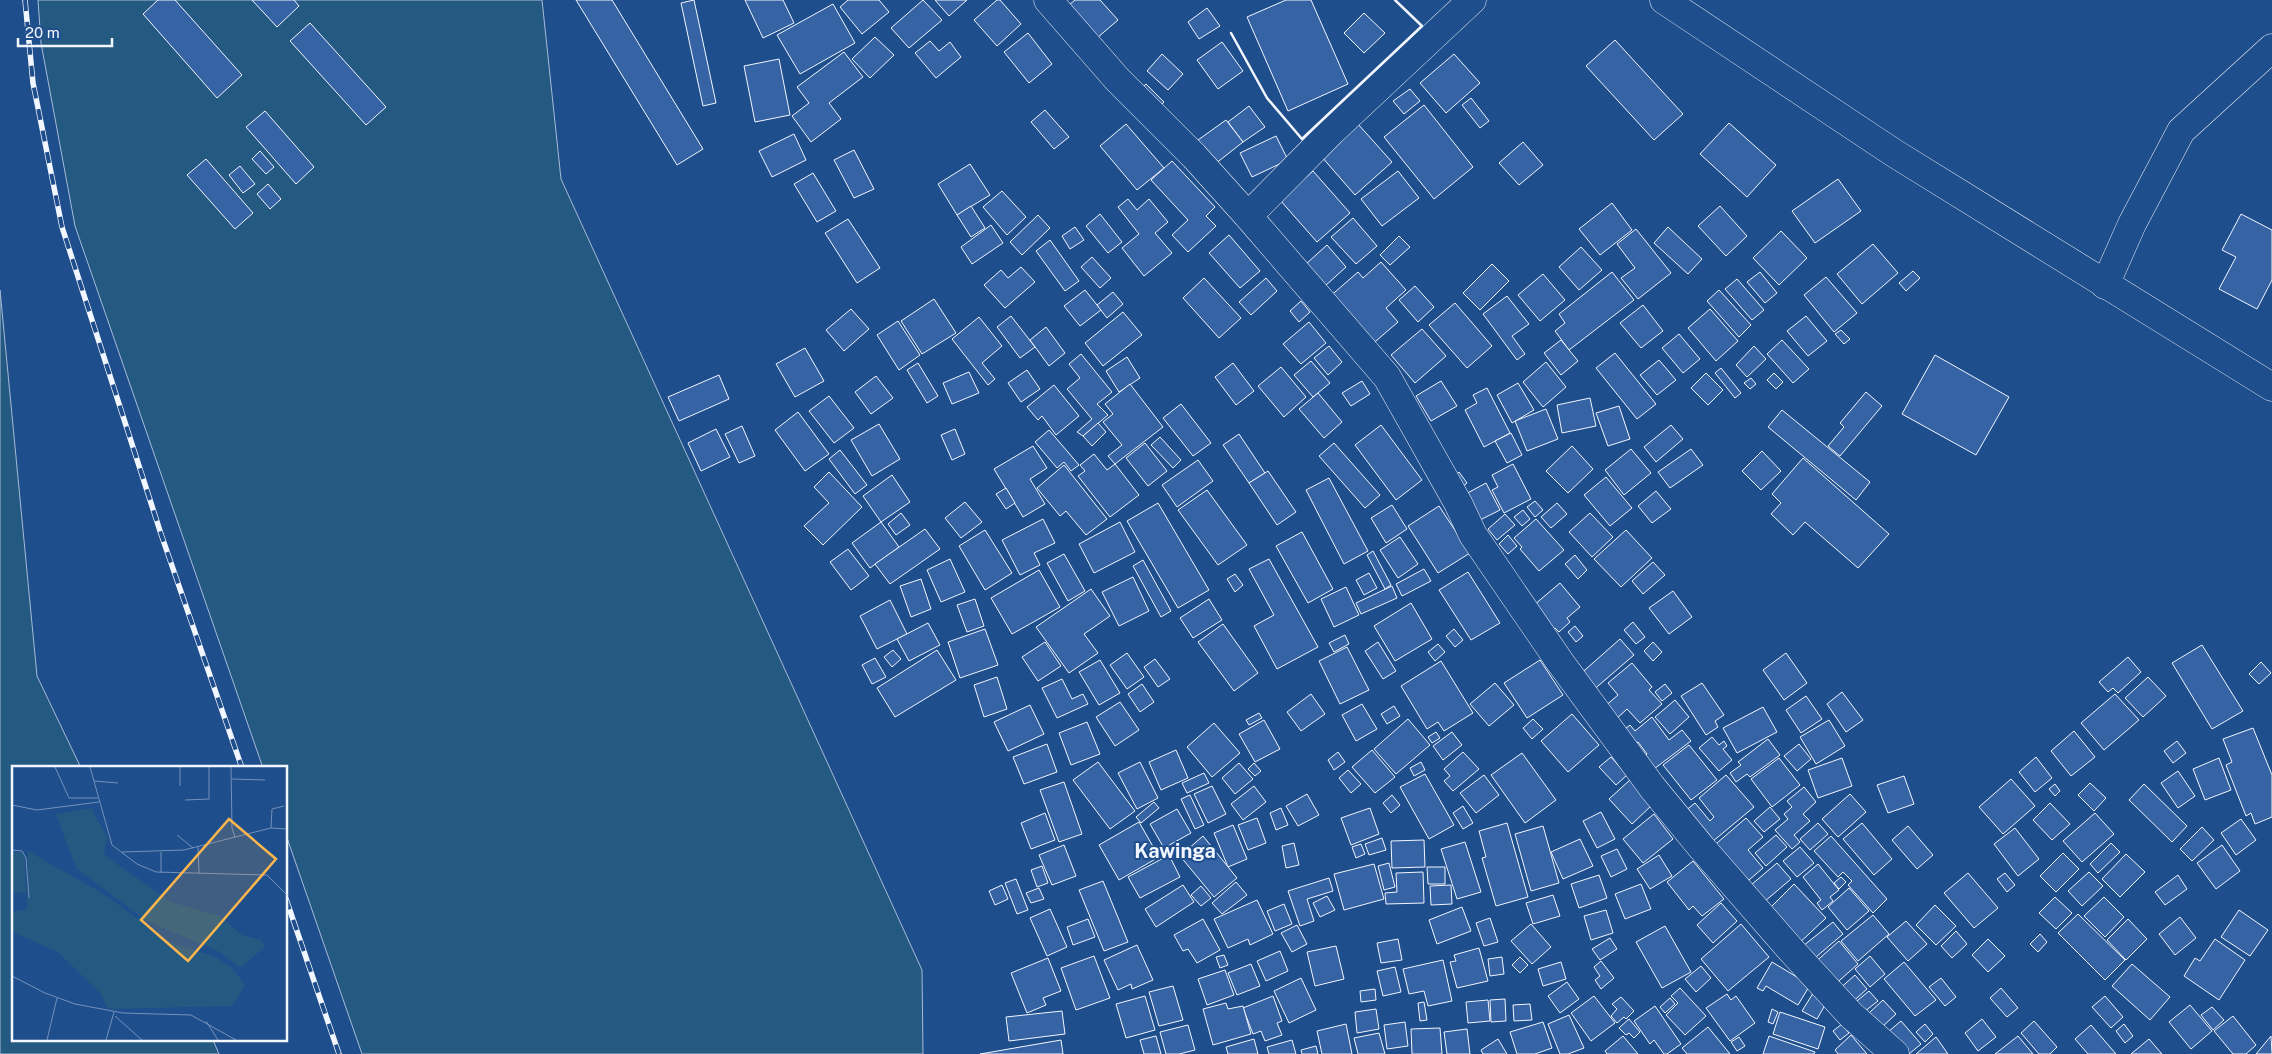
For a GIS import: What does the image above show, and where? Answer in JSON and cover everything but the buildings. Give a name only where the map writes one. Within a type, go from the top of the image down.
[{"type":"street","points":[[1048,0],[1117,79],[1194,156],[1248,216],[1386,377],[1458,503],[1473,535],[1560,662],[1652,787],[1785,943],[1851,1015],[1895,1054]]},
{"type":"street","points":[[1248,216],[1332,131],[1472,0]]},
{"type":"street","points":[[1664,0],[1894,153],[2272,387]]},
{"type":"street","points":[[2105,284],[2132,224],[2181,131],[2272,48]]},
{"type":"shaded area","points":[[38,0],[542,0],[561,179],[922,970],[923,1054],[362,1054],[288,841],[288,766],[262,766],[75,226],[41,43]]},
{"type":"shaded area","points":[[0,290],[37,676],[80,766],[12,766],[12,1042],[214,1042],[219,1054],[0,1054]]},
{"type":"railway","points":[[25,0],[33,83],[62,227],[161,534],[241,766]]},
{"type":"railway","points":[[288,905],[339,1054]]},
{"type":"wall","points":[[1231,33],[1267,98],[1302,139],[1422,26],[1395,0]]},
{"type":"district","name":"Kawinga","points":[[1175,851]]}]
